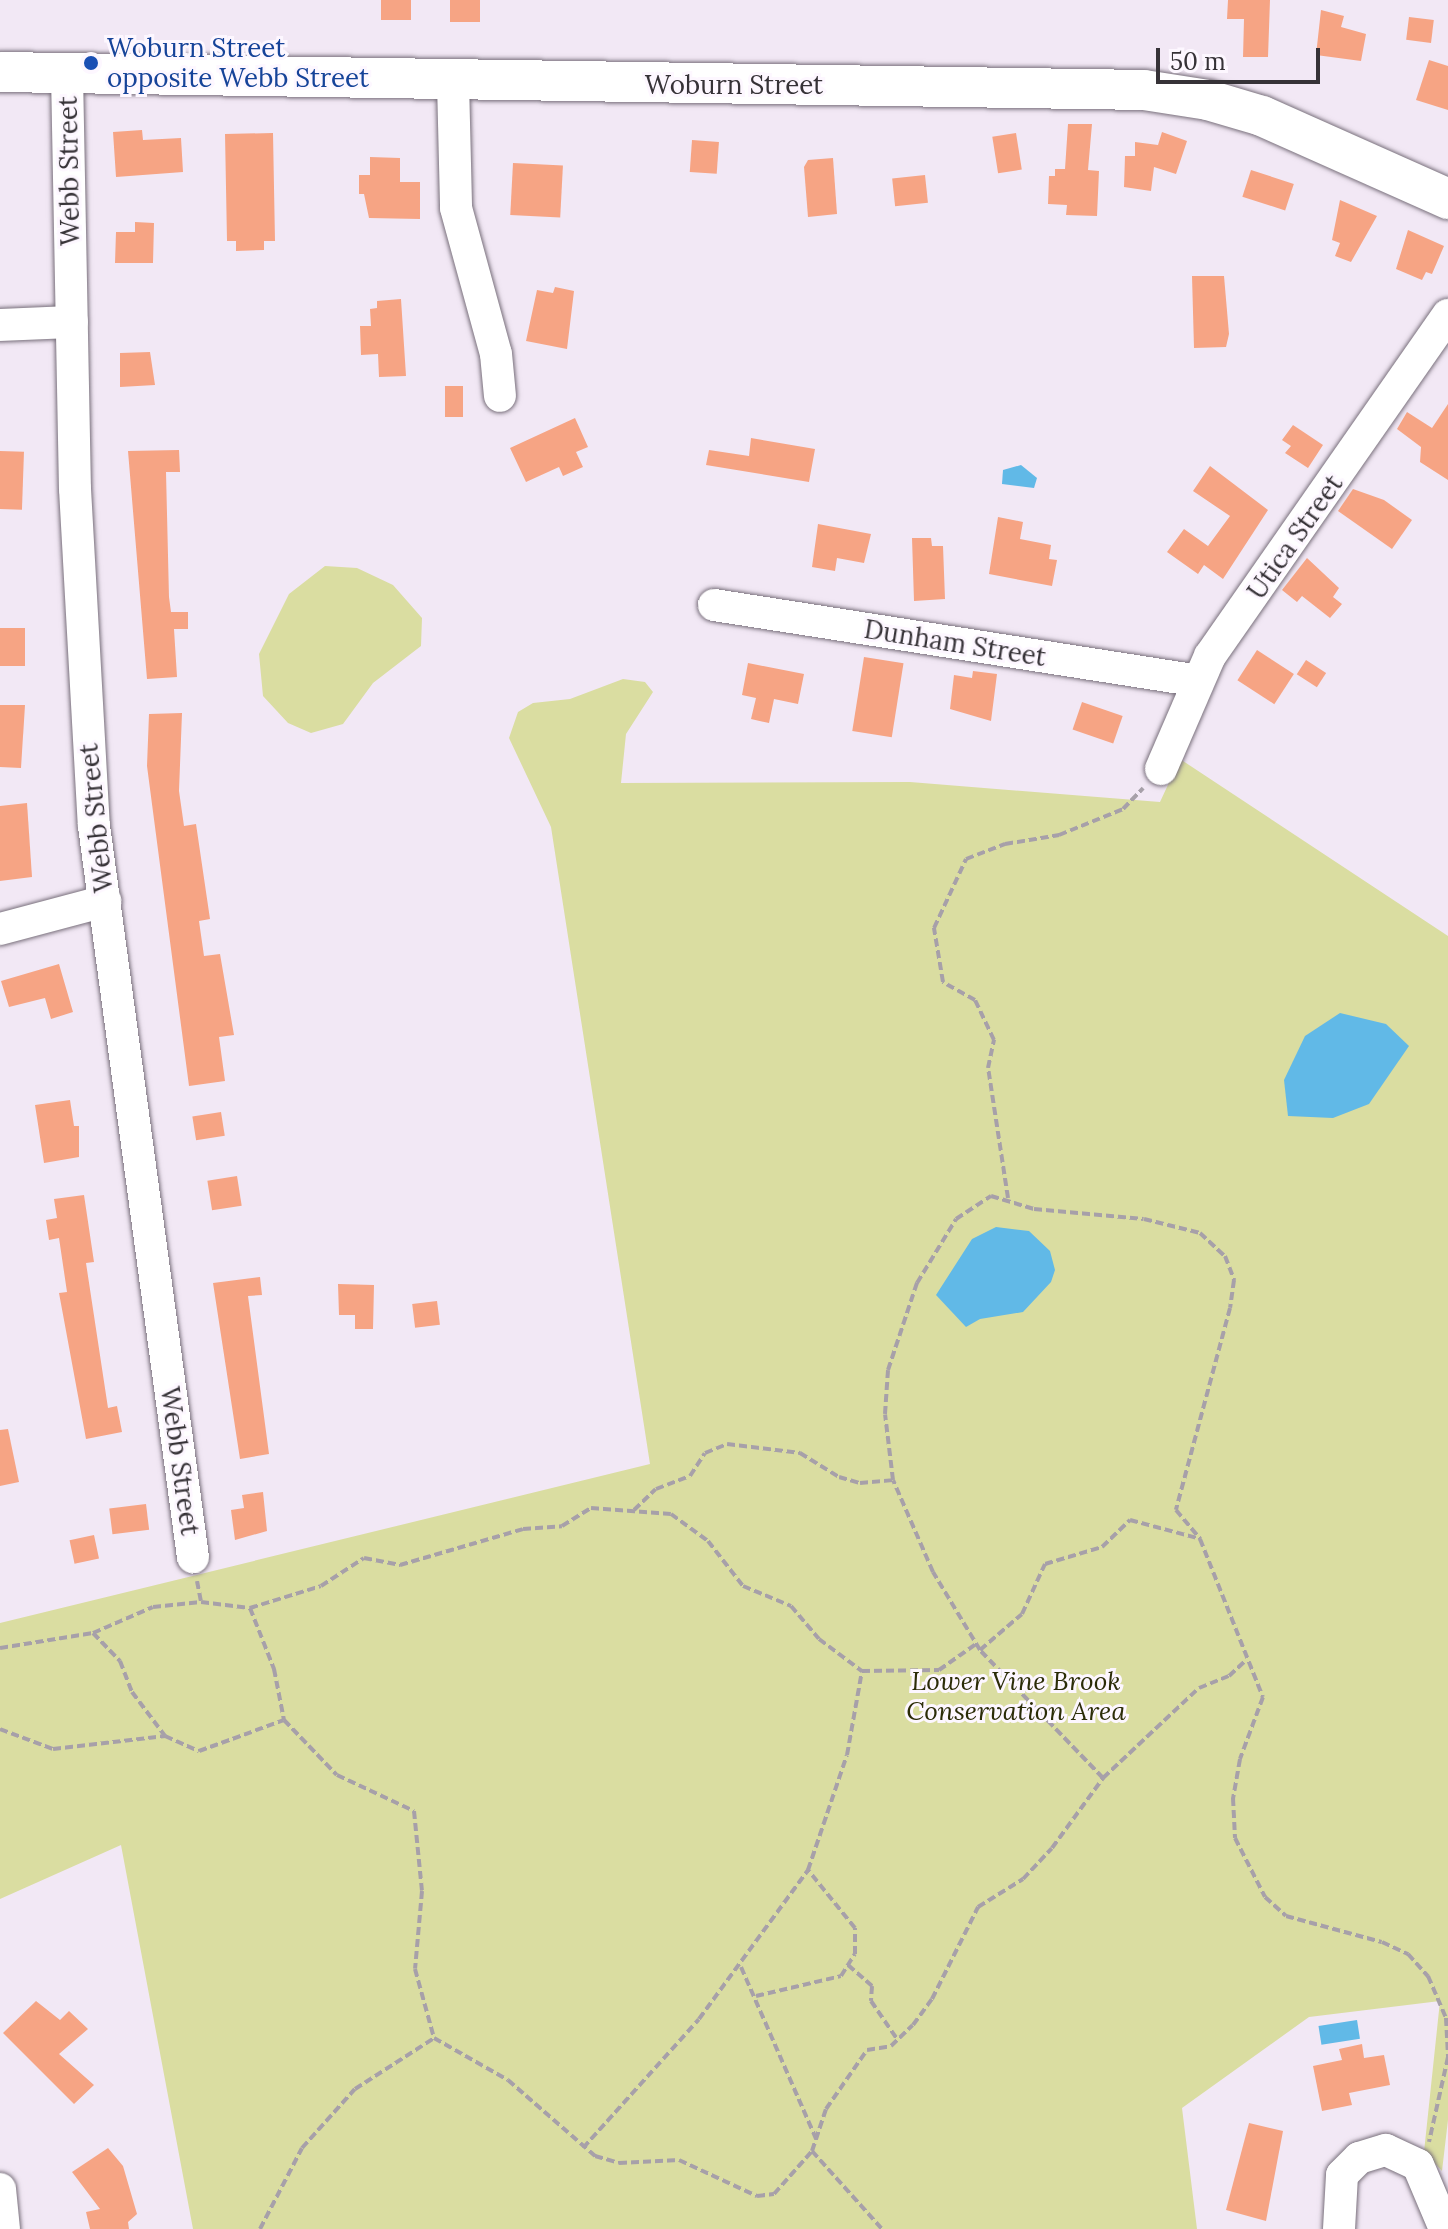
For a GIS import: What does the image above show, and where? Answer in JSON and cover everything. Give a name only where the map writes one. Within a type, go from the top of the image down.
[{"type":"main road","name":"Woburn Street","points":[[0,72],[453,82],[1144,90],[1208,100],[1276,121],[1448,199]]},
{"type":"street","name":"Webb Street","points":[[67,74],[85,693],[105,901],[193,1557]]},
{"type":"street","points":[[453,82],[456,208],[496,354],[500,396]]},
{"type":"street","name":"Utica Street","points":[[1161,769],[1197,681],[1448,315]]},
{"type":"street","points":[[0,325],[72,322]]},
{"type":"street","name":"Dunham Street","points":[[714,605],[1197,681]]},
{"type":"street","points":[[0,929],[105,901]]},
{"type":"street","points":[[1339,2229],[1342,2175],[1359,2158],[1386,2150],[1418,2165],[1445,2229]]},
{"type":"street","points":[[0,2189],[4,2229]]},
{"type":"path","points":[[1008,1198],[1004,1155],[988,1068],[994,1040],[975,1000],[943,982],[936,957],[934,928],[946,893],[966,859],[1005,844],[1059,835],[1123,809],[1161,769]]},
{"type":"path","points":[[1103,1778],[980,1650],[933,1572],[893,1480],[885,1414],[888,1370],[917,1283],[956,1219],[991,1196],[1008,1198],[1034,1209],[1144,1219],[1200,1233],[1225,1256],[1234,1280],[1176,1510],[1200,1539],[1245,1661],[1263,1697],[1240,1759],[1233,1798],[1235,1838],[1265,1897],[1299,1923],[1382,1942],[1408,1954],[1428,1976],[1446,2018],[1444,2079],[1432,2137],[1418,2165]]},
{"type":"path","points":[[634,1510],[656,1489],[690,1476],[705,1453],[727,1444],[800,1453],[839,1477],[860,1483],[893,1480]]},
{"type":"path","points":[[0,1648],[93,1633],[153,1607],[201,1602],[250,1608],[321,1586],[364,1558],[400,1565],[523,1529],[562,1526],[591,1508],[671,1514],[708,1541],[743,1586],[791,1606],[819,1639],[862,1671],[939,1670],[976,1644]]},
{"type":"path","points":[[980,1650],[1022,1614],[1045,1564],[1102,1547],[1130,1520],[1200,1539]]},
{"type":"path","points":[[250,1608],[274,1669],[284,1720],[337,1775],[414,1811],[422,1891],[415,1969],[434,2038],[508,2080],[583,2148],[619,2163],[679,2160],[757,2196],[774,2194],[812,2151],[818,2143],[826,2109],[867,2050],[891,2046],[932,1999],[978,1907],[1023,1879],[1052,1848],[1103,1778],[1199,1688],[1229,1676],[1245,1661]]},
{"type":"path","points":[[93,1633],[120,1661],[132,1692],[165,1736],[199,1751],[284,1720]]},
{"type":"path","points":[[583,2148],[741,1967],[808,1870],[847,1755],[862,1671]]},
{"type":"path","points":[[0,1729],[53,1749],[165,1736]]},
{"type":"path","points":[[756,1996],[841,1976],[855,1954],[855,1928],[808,1870]]},
{"type":"path","points":[[848,1965],[872,1986],[871,2001],[897,2039]]},
{"type":"path","points":[[741,1967],[818,2143]]},
{"type":"path","points":[[260,2229],[302,2148],[345,2101],[434,2038]]},
{"type":"path","points":[[812,2151],[882,2229]]},
{"type":"green space","points":[[325,566],[357,568],[393,585],[422,618],[421,646],[373,683],[343,724],[311,733],[288,723],[263,696],[259,654],[289,594]]},
{"type":"green space","name":"Lower Vine Brook Conservation Area","points":[[623,679],[645,682],[653,692],[626,734],[621,783],[910,782],[1160,802],[1180,759],[1448,936],[1448,2120],[1442,2171],[1424,2152],[1440,2001],[1309,2017],[1182,2108],[1197,2229],[193,2229],[121,1845],[0,1899],[0,1623],[650,1464],[551,827],[509,738],[518,712],[533,703],[570,699]]},
{"type":"water","points":[[1021,465],[1037,478],[1034,488],[1002,484],[1003,470]]},
{"type":"water","points":[[1340,1013],[1386,1024],[1409,1046],[1369,1104],[1333,1118],[1288,1116],[1284,1080],[1305,1036]]},
{"type":"water","points":[[996,1227],[1029,1231],[1050,1251],[1055,1270],[1051,1282],[1023,1312],[980,1319],[966,1327],[936,1295],[972,1239]]},
{"type":"water","points":[[1357,2020],[1360,2039],[1321,2045],[1318,2026]]},
{"type":"building","points":[[381,0],[411,0],[411,20],[381,20]]},
{"type":"building","points":[[450,0],[480,0],[480,22],[450,22]]},
{"type":"building","points":[[1228,0],[1270,0],[1268,57],[1243,57],[1244,19],[1227,19]]},
{"type":"building","points":[[1321,10],[1344,16],[1341,27],[1366,34],[1361,61],[1316,55]]},
{"type":"building","points":[[1409,17],[1434,20],[1431,43],[1406,40]]},
{"type":"building","points":[[1429,60],[1448,66],[1448,110],[1416,100]]},
{"type":"building","points":[[1068,124],[1092,124],[1088,170],[1099,171],[1097,216],[1066,215],[1067,205],[1048,204],[1049,176],[1055,176],[1055,169],[1065,169]]},
{"type":"building","points":[[142,130],[143,140],[181,138],[183,172],[116,177],[113,132]]},
{"type":"building","points":[[1162,132],[1187,141],[1176,174],[1154,167],[1151,191],[1124,187],[1125,156],[1135,156],[1135,142],[1158,145]]},
{"type":"building","points":[[273,133],[275,241],[264,241],[264,250],[236,251],[236,241],[227,241],[225,134]]},
{"type":"building","points":[[1016,133],[1022,170],[998,173],[992,137]]},
{"type":"building","points":[[692,140],[719,142],[717,174],[690,172]]},
{"type":"building","points":[[370,157],[400,158],[400,182],[420,182],[420,219],[369,218],[364,194],[359,194],[359,175],[370,175]]},
{"type":"building","points":[[833,158],[837,214],[808,217],[804,167],[808,160]]},
{"type":"building","points":[[513,163],[563,166],[560,218],[510,215]]},
{"type":"building","points":[[1251,170],[1294,184],[1285,211],[1242,197]]},
{"type":"building","points":[[925,175],[928,203],[895,206],[892,178]]},
{"type":"building","points":[[1340,200],[1377,216],[1351,262],[1335,256],[1340,243],[1332,240]]},
{"type":"building","points":[[135,222],[154,223],[153,263],[115,263],[116,232],[135,232]]},
{"type":"building","points":[[1408,230],[1444,246],[1432,274],[1426,272],[1422,280],[1396,269]]},
{"type":"building","points":[[1192,276],[1224,276],[1229,334],[1226,347],[1194,348]]},
{"type":"building","points":[[555,287],[574,291],[567,349],[526,341],[537,290],[553,293]]},
{"type":"building","points":[[401,299],[406,376],[379,377],[378,354],[361,355],[360,326],[371,326],[370,309],[377,308],[377,301]]},
{"type":"building","points":[[150,352],[155,385],[120,387],[120,353]]},
{"type":"building","points":[[445,386],[463,386],[463,417],[445,417]]},
{"type":"building","points":[[1448,404],[1448,480],[1420,462],[1421,447],[1397,429],[1407,412],[1432,428]]},
{"type":"building","points":[[575,418],[588,447],[576,452],[583,467],[563,476],[559,467],[526,482],[510,448]]},
{"type":"building","points":[[1293,425],[1323,445],[1308,468],[1285,453],[1291,446],[1282,440]]},
{"type":"building","points":[[751,438],[815,449],[809,482],[706,465],[709,450],[749,456]]},
{"type":"building","points":[[179,450],[180,472],[166,472],[169,597],[171,612],[188,612],[188,629],[174,629],[177,677],[147,679],[128,451]]},
{"type":"building","points":[[0,451],[24,452],[22,510],[0,509]]},
{"type":"building","points":[[1210,466],[1268,510],[1223,579],[1204,565],[1198,574],[1167,552],[1184,529],[1208,546],[1230,516],[1193,491]]},
{"type":"building","points":[[1353,489],[1384,500],[1412,520],[1392,549],[1338,511]]},
{"type":"building","points":[[998,517],[1023,522],[1020,539],[1051,545],[1049,559],[1057,560],[1052,586],[989,574]]},
{"type":"building","points":[[818,524],[871,534],[864,563],[837,558],[835,571],[812,567]]},
{"type":"building","points":[[912,538],[931,538],[932,546],[943,546],[945,599],[914,601]]},
{"type":"building","points":[[1307,558],[1339,588],[1333,597],[1342,604],[1330,618],[1302,596],[1297,602],[1282,590]]},
{"type":"building","points":[[0,628],[25,628],[25,666],[0,666]]},
{"type":"building","points":[[1257,650],[1294,674],[1274,704],[1237,680]]},
{"type":"building","points":[[864,657],[904,663],[892,737],[852,731]]},
{"type":"building","points":[[1306,660],[1326,673],[1317,687],[1297,674]]},
{"type":"building","points":[[748,663],[804,674],[798,704],[774,699],[769,723],[751,719],[756,698],[742,695]]},
{"type":"building","points":[[973,671],[997,674],[991,721],[950,709],[954,675],[972,678]]},
{"type":"building","points":[[1082,702],[1123,716],[1113,743],[1073,729]]},
{"type":"building","points":[[0,705],[25,705],[21,768],[0,767]]},
{"type":"building","points":[[182,713],[179,791],[184,826],[196,824],[210,919],[199,921],[204,956],[220,954],[234,1035],[219,1037],[225,1081],[189,1086],[147,766],[149,714]]},
{"type":"building","points":[[27,803],[32,877],[0,881],[0,806]]},
{"type":"building","points":[[59,964],[73,1012],[51,1019],[45,998],[9,1007],[1,981]]},
{"type":"building","points":[[70,1100],[74,1126],[79,1126],[79,1157],[44,1163],[35,1105]]},
{"type":"building","points":[[221,1112],[225,1136],[196,1140],[192,1117]]},
{"type":"building","points":[[237,1176],[242,1206],[212,1210],[207,1181]]},
{"type":"building","points":[[84,1195],[94,1262],[86,1263],[108,1408],[117,1406],[122,1432],[86,1439],[59,1293],[67,1292],[59,1238],[49,1240],[46,1220],[57,1218],[54,1199]]},
{"type":"building","points":[[260,1277],[262,1295],[248,1296],[269,1454],[240,1459],[213,1283]]},
{"type":"building","points":[[338,1284],[374,1285],[373,1329],[355,1329],[355,1315],[339,1315]]},
{"type":"building","points":[[437,1301],[440,1325],[415,1328],[412,1304]]},
{"type":"building","points":[[8,1429],[19,1482],[0,1486],[0,1430]]},
{"type":"building","points":[[263,1492],[267,1531],[235,1540],[231,1510],[244,1508],[242,1495]]},
{"type":"building","points":[[146,1504],[149,1530],[112,1534],[109,1509]]},
{"type":"building","points":[[94,1535],[99,1558],[75,1564],[70,1540]]},
{"type":"building","points":[[36,2001],[60,2020],[69,2011],[88,2029],[59,2054],[94,2085],[74,2104],[3,2033]]},
{"type":"building","points":[[1362,2044],[1364,2058],[1384,2055],[1390,2085],[1349,2093],[1352,2105],[1322,2111],[1313,2066],[1342,2060],[1339,2049]]},
{"type":"building","points":[[1249,2123],[1283,2131],[1266,2221],[1226,2210]]},
{"type":"building","points":[[108,2148],[123,2166],[137,2214],[128,2222],[129,2229],[90,2229],[86,2212],[100,2209],[72,2172]]},
{"type":"place","name":"Woburn Street opposite Webb Street","points":[[91,63]]}]
